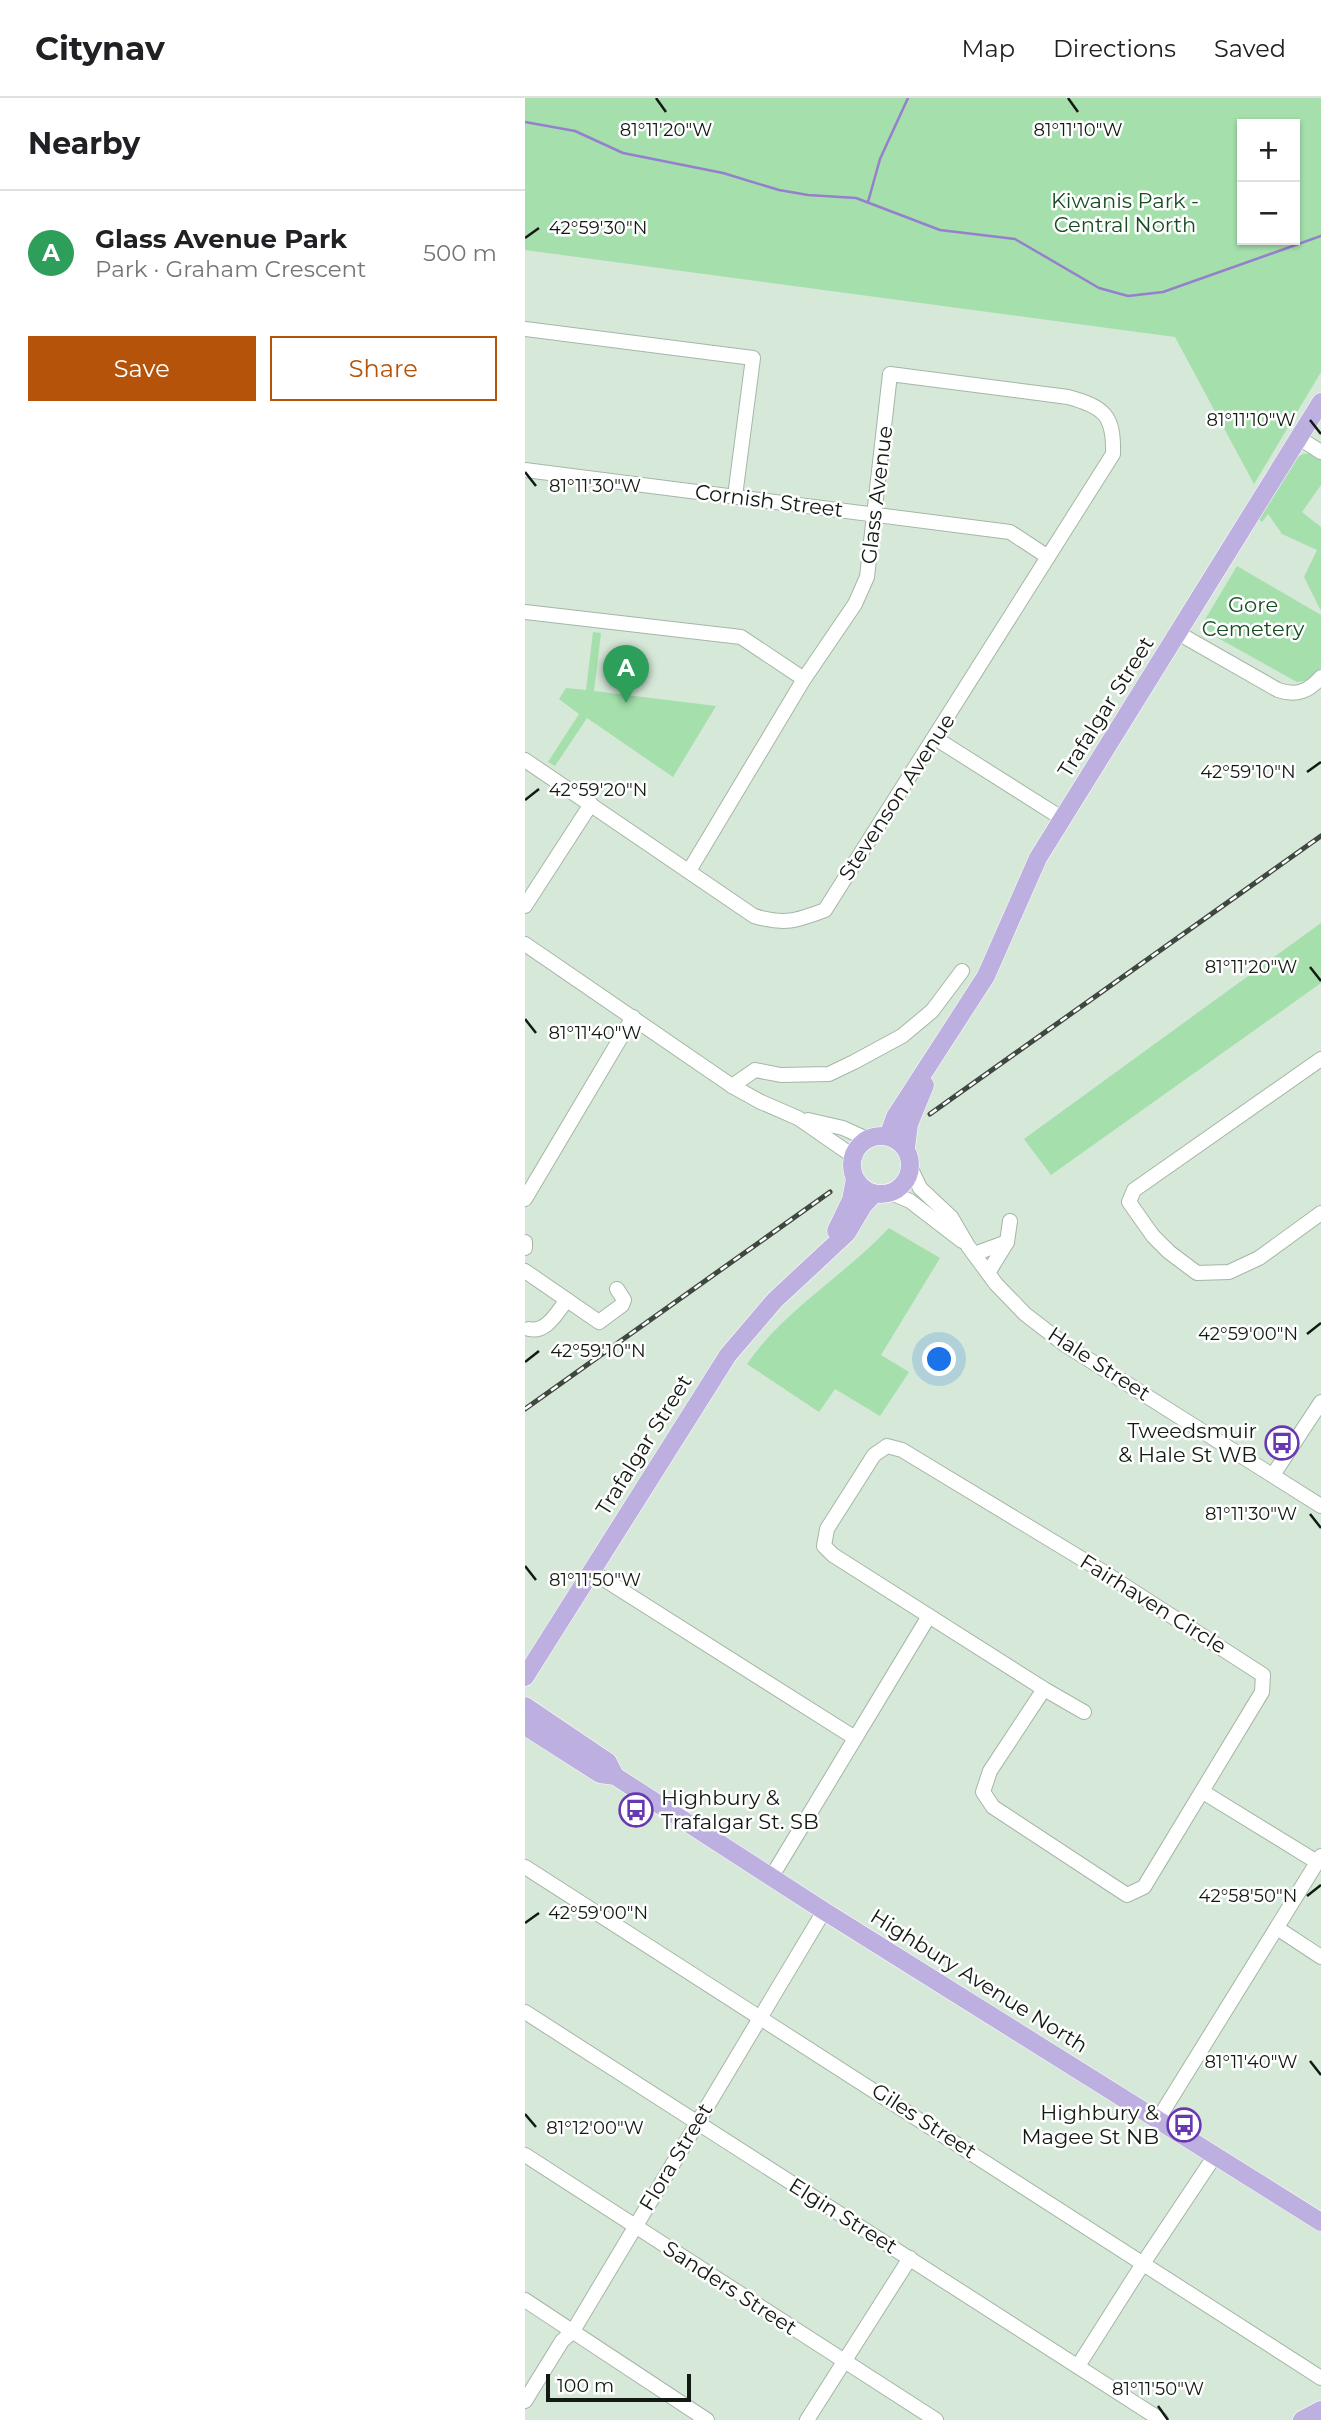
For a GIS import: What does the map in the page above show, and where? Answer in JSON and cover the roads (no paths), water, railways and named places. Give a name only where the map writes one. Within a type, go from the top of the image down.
[{"type":"main road","name":"Trafalgar Street","points":[[888,1136],[895,1117],[986,976],[1038,858],[1321,402]]},
{"type":"main road","name":"Trafalgar Street","points":[[906,1148],[909,1124],[943,1042]]},
{"type":"main road","points":[[877,1135],[888,1136],[898,1140],[906,1148],[911,1170],[904,1184],[883,1194],[860,1185],[851,1167],[858,1146],[877,1135]]},
{"type":"main road","name":"Trafalgar Street","points":[[824,1254],[851,1200],[855,1178]]},
{"type":"main road","name":"Trafalgar Street","points":[[525,1677],[728,1355],[775,1300],[847,1233],[863,1206],[883,1194]]},
{"type":"main road","name":"Highbury Avenue North","points":[[525,1706],[608,1762],[615,1776]]},
{"type":"main road","name":"Highbury Avenue North","points":[[525,1726],[600,1774],[615,1776],[824,1911],[1321,2222]]},
{"type":"main road","points":[[1302,2420],[1321,2410]]},
{"type":"street","points":[[525,329],[753,358],[735,496]]},
{"type":"street","name":"Glass Avenue","points":[[689,872],[804,679],[855,604],[867,577],[890,374],[1089,402],[1106,415],[1113,431],[1113,454]]},
{"type":"street","points":[[1299,438],[1321,452]]},
{"type":"street","name":"Stevenson Avenue","points":[[525,760],[754,916],[775,922],[797,920],[825,910],[1113,454]]},
{"type":"street","name":"Cornish Street","points":[[525,470],[1010,533],[1048,557]]},
{"type":"street","points":[[525,611],[741,637],[804,679]]},
{"type":"street","points":[[1178,633],[1289,694],[1305,691],[1321,677]]},
{"type":"street","name":"Stevenson Avenue","points":[[935,738],[1063,819]]},
{"type":"street","points":[[525,906],[591,804]]},
{"type":"street","points":[[525,944],[732,1086],[798,1118],[843,1128],[867,1139]]},
{"type":"street","points":[[732,1086],[755,1070],[781,1074],[829,1074],[854,1062],[902,1036],[932,1012],[962,971]]},
{"type":"street","points":[[525,1199],[633,1017]]},
{"type":"street","points":[[1321,1059],[1134,1190],[1129,1202],[1153,1236],[1197,1273],[1229,1272],[1259,1258],[1321,1213]]},
{"type":"street","points":[[798,1118],[853,1156]]},
{"type":"street","name":"Hale Street","points":[[911,1170],[920,1188],[951,1217],[988,1273],[1025,1314],[1065,1344],[1321,1506]]},
{"type":"street","name":"Hale Street","points":[[883,1194],[910,1201],[971,1250]]},
{"type":"street","points":[[988,1273],[1007,1242],[1010,1221]]},
{"type":"street","points":[[525,1242],[525,1248]]},
{"type":"street","points":[[971,1250],[1007,1242]]},
{"type":"street","points":[[525,1271],[599,1322],[622,1305],[624,1300],[617,1289]]},
{"type":"street","points":[[529,1329],[536,1331],[544,1328],[567,1300]]},
{"type":"street","points":[[1273,1475],[1321,1402]]},
{"type":"street","name":"Fairhaven Circle","points":[[887,1446],[902,1450],[1097,1568],[1263,1675],[1262,1692],[1144,1887],[1127,1895],[993,1807],[983,1792],[989,1771],[1044,1689],[929,1616],[833,1555],[824,1546],[827,1530],[860,1476],[874,1455],[887,1446]]},
{"type":"street","points":[[591,1572],[855,1738]]},
{"type":"street","points":[[772,1876],[929,1616]]},
{"type":"street","points":[[1044,1689],[1084,1712]]},
{"type":"street","points":[[1157,2121],[1319,1859],[1203,1792]]},
{"type":"street","name":"Giles Street","points":[[525,1867],[1321,2378]]},
{"type":"street","name":"Flora Street","points":[[525,2401],[562,2341],[573,2331],[824,1911]]},
{"type":"street","points":[[1277,1928],[1321,1957]]},
{"type":"street","name":"Elgin Street","points":[[525,2012],[1161,2420]]},
{"type":"street","name":"Sanders Street","points":[[525,2155],[936,2420]]},
{"type":"street","points":[[1078,2366],[1214,2157]]},
{"type":"street","points":[[807,2420],[910,2258]]},
{"type":"street","points":[[525,2300],[707,2420]]},
{"type":"waterway","points":[[868,202],[880,159],[908,98]]},
{"type":"waterway","points":[[525,122],[575,131],[623,153],[723,173],[779,190],[856,198],[940,230],[1015,239],[1099,288],[1128,296],[1163,292],[1321,236]]},
{"type":"railway","points":[[930,1114],[1321,836]]},
{"type":"railway","points":[[525,1409],[830,1192]]},
{"type":"place","name":"Glass Avenue Park","points":[[626,703]]},
{"type":"place","name":"Tweedsmuir & Hale St WB","points":[[1282,1443]]},
{"type":"place","name":"Highbury & Trafalgar St. SB","points":[[636,1810]]},
{"type":"place","name":"Highbury & Magee St NB","points":[[1184,2125]]},
{"type":"park label","name":"Kiwanis Park - Central North","points":[[1125,213]]},
{"type":"park label","name":"Gore Cemetery","points":[[1253,617]]}]
